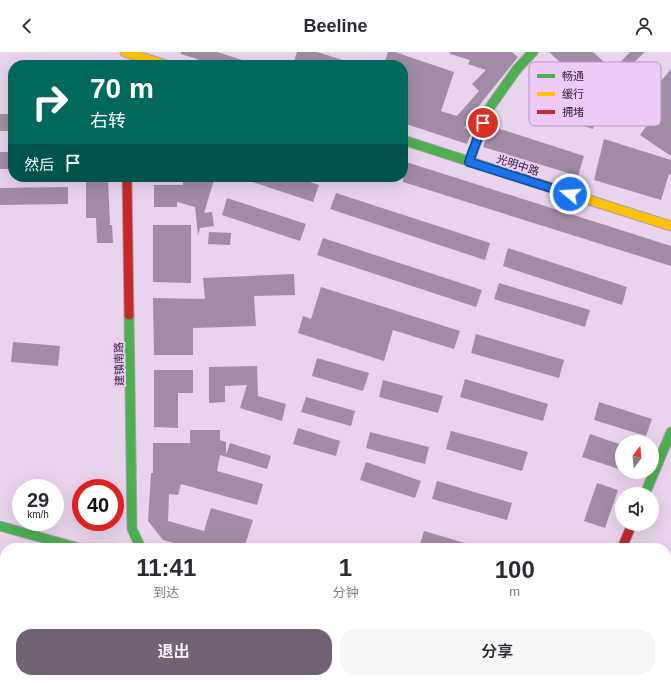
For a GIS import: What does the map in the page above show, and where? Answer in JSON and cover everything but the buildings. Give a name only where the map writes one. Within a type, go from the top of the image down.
[{"type":"street","points":[[125,52],[150,60]]},
{"type":"street","points":[[469,162],[488,110],[517,69],[533,52]]},
{"type":"street","name":"光明中路","points":[[408,142],[671,226]]},
{"type":"street","name":"建镇南路","points":[[127,182],[132,529],[139,543]]},
{"type":"street","points":[[648,487],[671,432]]},
{"type":"street","points":[[0,526],[61,543]]},
{"type":"street","points":[[624,543],[629,531]]},
{"type":"traffic: fast","points":[[469,162],[488,110],[517,69],[533,52]]},
{"type":"traffic: fast","points":[[408,142],[586,199]]},
{"type":"traffic: fast","points":[[129,315],[132,529],[139,543]]},
{"type":"traffic: fast","points":[[648,487],[671,432]]},
{"type":"traffic: fast","points":[[0,526],[61,543]]},
{"type":"traffic: slow","points":[[125,52],[150,60]]},
{"type":"traffic: slow","points":[[586,199],[671,226]]},
{"type":"traffic: jam","points":[[127,182],[129,315]]},
{"type":"traffic: jam","points":[[624,543],[629,531]]},
{"type":"route","points":[[483,123],[469,162],[570,194]]}]
